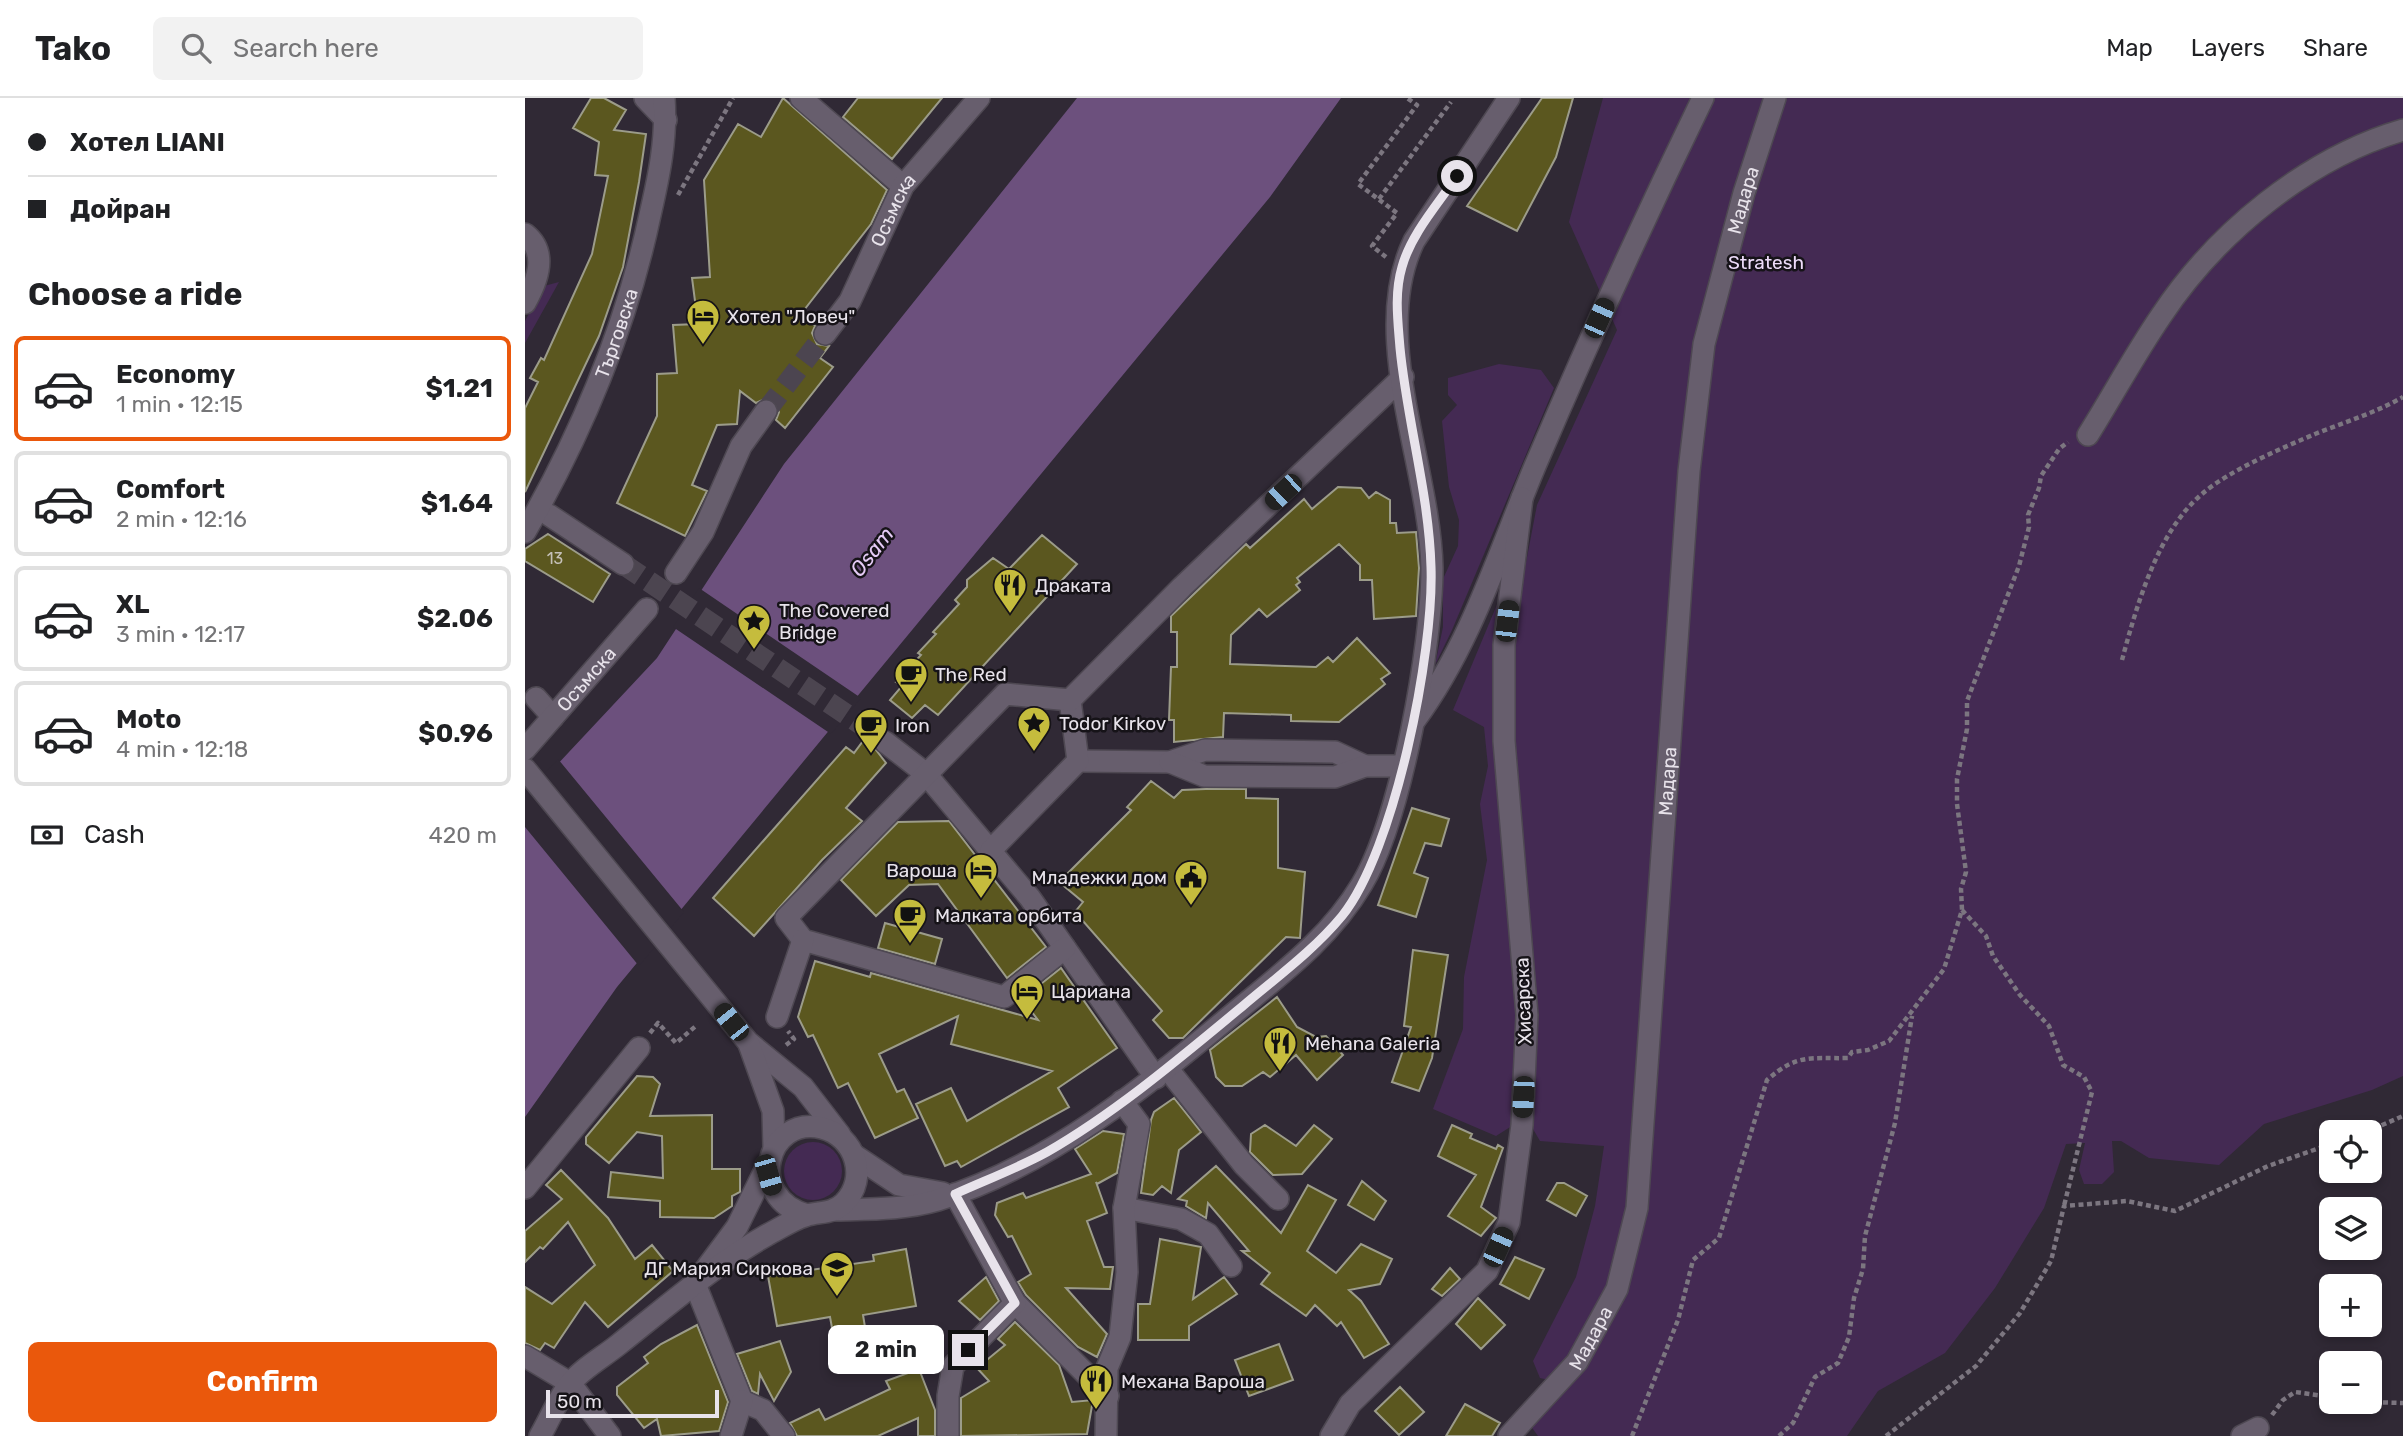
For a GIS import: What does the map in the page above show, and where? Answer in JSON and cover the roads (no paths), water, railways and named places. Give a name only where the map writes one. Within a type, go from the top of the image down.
[{"type":"street","points":[[645,98],[666,120]]},
{"type":"street","name":"Търговска","points":[[525,532],[593,401],[617,341],[638,275],[666,120],[664,98]]},
{"type":"street","points":[[801,98],[903,186]]},
{"type":"street","name":"Осъмска","points":[[825,334],[850,301],[903,186],[979,98]]},
{"type":"street","points":[[540,1436],[569,1383],[695,1284],[745,1249],[807,1215],[834,1210],[915,1205],[955,1194],[1047,1152],[1162,1073],[1303,956],[1342,916],[1364,881],[1381,841],[1412,725],[1424,650],[1431,567],[1403,377],[1397,293],[1402,266],[1414,241],[1509,98]]},
{"type":"street","points":[[1412,725],[1437,689],[1472,622],[1522,498],[1641,224],[1703,98]]},
{"type":"street","name":"Мадара","points":[[1510,1436],[1577,1362],[1617,1289],[1637,1208],[1688,484],[1704,344],[1744,193],[1775,98]]},
{"type":"street","points":[[2088,435],[2162,314],[2213,253],[2260,208],[2327,162],[2377,137],[2403,130]]},
{"type":"street","points":[[525,234],[531,238],[541,266],[538,280],[525,303]]},
{"type":"street","points":[[1070,700],[1182,587],[1403,377]]},
{"type":"street","points":[[676,573],[703,532],[741,446],[766,411]]},
{"type":"street","name":"Хисарска","points":[[1331,1436],[1350,1404],[1487,1271],[1509,1222],[1521,1125],[1527,1015],[1504,741],[1504,645],[1522,498]]},
{"type":"street","points":[[549,515],[623,564]]},
{"type":"street","name":"Осъмска","points":[[525,749],[647,609]]},
{"type":"street","points":[[1065,948],[1005,997],[803,940],[786,918],[1005,694],[1070,700]]},
{"type":"street","points":[[536,698],[553,717]]},
{"type":"street","points":[[1070,700],[1078,761]]},
{"type":"street","points":[[885,742],[925,773],[991,850],[1162,1073],[1278,1199]]},
{"type":"street","points":[[991,850],[1078,761],[1170,762],[1205,750],[1335,752],[1365,766],[1402,766]]},
{"type":"street","points":[[526,771],[748,1042],[803,1087],[849,1147],[857,1177],[853,1190],[834,1210]]},
{"type":"street","points":[[777,1017],[803,940]]},
{"type":"street","points":[[748,1042],[773,1111],[772,1154],[768,1175],[780,1202],[792,1211],[807,1215]]},
{"type":"street","points":[[525,1188],[639,1048]]},
{"type":"street","points":[[1106,1436],[1107,1368],[1120,1337],[1127,1285],[1124,1208],[1139,1124],[1122,1101]]},
{"type":"street","points":[[695,1284],[737,1227],[772,1154],[783,1138],[807,1127],[833,1132],[899,1185],[927,1192],[955,1194]]},
{"type":"street","points":[[955,1194],[1015,1303],[1108,1396]]},
{"type":"street","points":[[1124,1208],[1181,1219],[1208,1234],[1231,1266]]},
{"type":"street","points":[[695,1284],[742,1401],[731,1436]]},
{"type":"street","points":[[949,1436],[948,1396],[953,1366],[1015,1303]]},
{"type":"street","points":[[525,1356],[569,1383],[610,1436]]},
{"type":"street","points":[[742,1401],[763,1410],[784,1436]]},
{"type":"water","name":"Osam","points":[[1077,98],[1341,98],[1270,197],[617,987],[525,1117],[525,799],[657,658],[784,464]]},
{"type":"tunnel","points":[[766,411],[825,334]]},
{"type":"tunnel","points":[[623,564],[868,729]]},
{"type":"place","name":"Хотел \"Ловеч\"","points":[[703,346]]},
{"type":"place","name":"Драката","points":[[1010,615]]},
{"type":"place","name":"The Covered Bridge","points":[[754,651]]},
{"type":"place","name":"The Red","points":[[911,704]]},
{"type":"place","name":"Todor Kirkov","points":[[1034,753]]},
{"type":"place","name":"Iron","points":[[871,755]]},
{"type":"place","name":"Вароша","points":[[981,900]]},
{"type":"place","name":"Младежки дом","points":[[1191,907]]},
{"type":"place","name":"Малката орбита","points":[[910,945]]},
{"type":"place","name":"Цариана","points":[[1027,1021]]},
{"type":"place","name":"Mehana Galeria","points":[[1280,1073]]},
{"type":"place","name":"ДГ Мария Сиркова","points":[[837,1298]]},
{"type":"place","name":"Механа Вароша","points":[[1096,1411]]},
{"type":"park label","name":"Stratesh","points":[[1766,262]]}]
